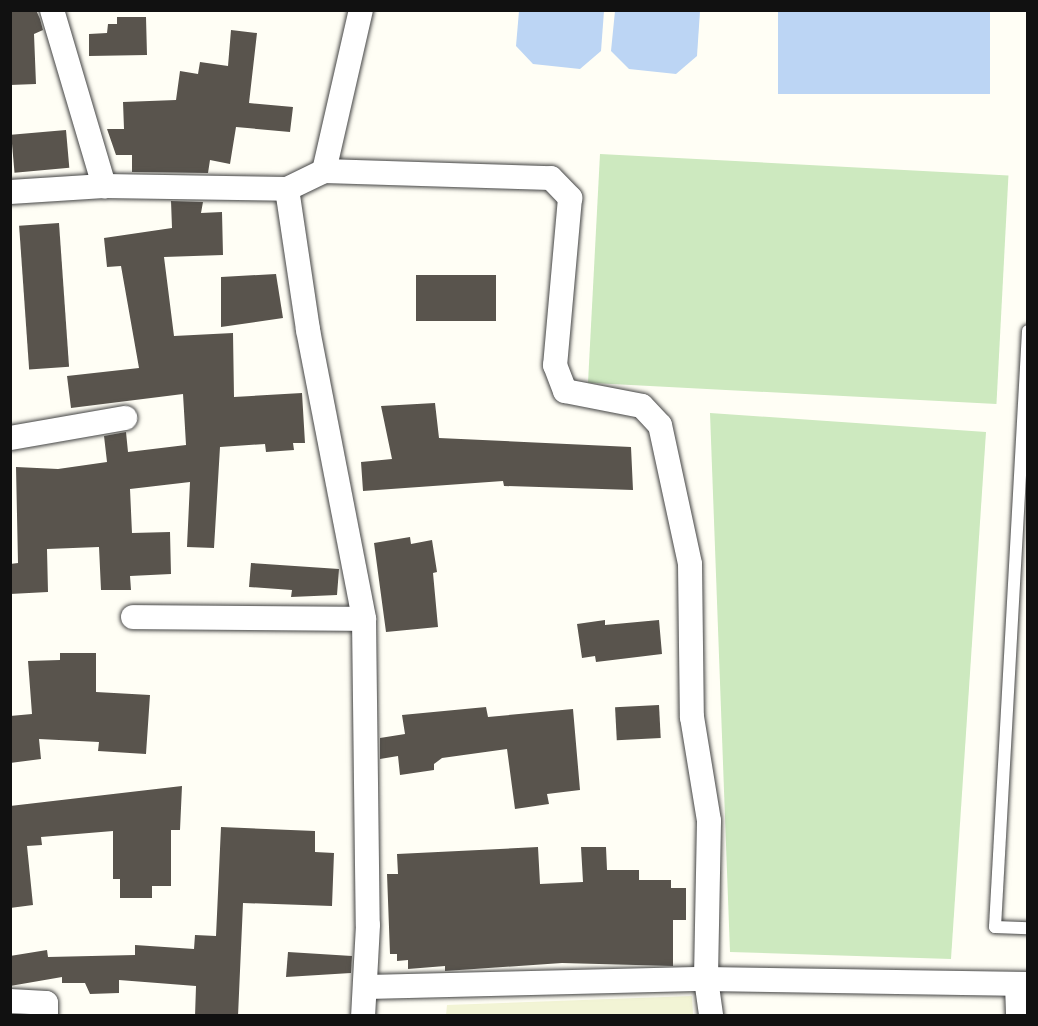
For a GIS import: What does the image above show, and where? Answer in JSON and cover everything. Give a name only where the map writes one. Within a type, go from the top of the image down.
[{"type":"street","points":[[52,10],[104,186]]},
{"type":"street","points":[[324,171],[361,10]]},
{"type":"street","points":[[10,192],[104,186],[287,189],[324,171],[551,178],[570,198],[555,365],[565,391],[642,405],[660,425],[690,564],[692,717],[709,821],[706,979],[711,1016]]},
{"type":"street","points":[[287,189],[308,330],[364,618],[367,987],[363,1016]]},
{"type":"street","points":[[10,438],[125,418]]},
{"type":"street","points":[[133,617],[364,618]]},
{"type":"street","points":[[367,987],[706,979],[1022,984],[1018,1016]]},
{"type":"street","points":[[10,1001],[46,1003],[46,1016]]},
{"type":"lane","points":[[1028,331],[995,927],[1028,928]]},
{"type":"green space","points":[[600,154],[1008,175],[996,404],[588,383]]},
{"type":"green space","points":[[710,413],[986,432],[951,959],[730,952]]},
{"type":"green space","points":[[692,996],[693,1015],[446,1015],[447,1005]]},
{"type":"water","points":[[519,11],[604,11],[601,51],[580,69],[533,64],[516,46]]},
{"type":"water","points":[[615,11],[700,11],[697,56],[676,74],[629,69],[611,51]]},
{"type":"water","points":[[778,11],[990,11],[990,94],[778,94]]},
{"type":"building","points":[[10,10],[36,10],[40,19],[43,30],[34,34],[36,84],[10,85]]},
{"type":"building","points":[[117,17],[146,17],[147,55],[89,56],[89,34],[107,33],[108,24],[117,24]]},
{"type":"building","points":[[231,30],[257,33],[249,103],[293,107],[290,132],[236,127],[230,164],[210,160],[208,173],[132,172],[132,155],[116,155],[107,129],[124,129],[123,102],[176,100],[180,71],[198,74],[200,62],[228,66]]},
{"type":"building","points":[[66,130],[69,168],[15,173],[11,135]]},
{"type":"building","points":[[171,201],[203,202],[201,213],[222,212],[223,255],[164,257],[174,336],[233,333],[234,397],[302,393],[305,443],[293,443],[294,450],[266,452],[265,444],[220,447],[214,548],[187,547],[190,482],[130,489],[132,533],[170,532],[171,574],[130,576],[131,590],[101,590],[99,547],[47,549],[48,592],[10,594],[10,564],[18,563],[16,467],[58,469],[107,462],[104,436],[126,432],[128,452],[186,445],[183,394],[71,408],[67,376],[139,368],[121,266],[107,267],[104,238],[172,228]]},
{"type":"building","points":[[59,223],[69,367],[29,369],[19,226]]},
{"type":"building","points":[[276,274],[283,318],[221,327],[221,277]]},
{"type":"building","points":[[416,275],[496,275],[496,321],[416,321]]},
{"type":"building","points":[[435,403],[439,438],[631,447],[633,490],[504,486],[503,481],[363,491],[361,462],[392,459],[381,406]]},
{"type":"building","points":[[410,537],[411,544],[432,540],[437,572],[433,573],[438,627],[386,632],[374,543]]},
{"type":"building","points":[[251,563],[339,569],[337,595],[291,597],[292,590],[249,587]]},
{"type":"building","points":[[605,620],[605,625],[659,620],[662,654],[596,662],[595,656],[582,658],[577,624]]},
{"type":"building","points":[[60,653],[96,653],[96,692],[150,695],[146,754],[98,751],[99,742],[39,739],[41,759],[10,763],[10,716],[32,714],[28,661],[60,660]]},
{"type":"building","points":[[659,705],[661,738],[617,740],[615,707]]},
{"type":"building","points":[[486,707],[488,717],[573,709],[580,790],[547,794],[549,804],[515,809],[507,749],[442,758],[434,764],[434,770],[400,775],[398,756],[380,759],[380,738],[405,734],[402,715]]},
{"type":"building","points":[[182,786],[180,830],[171,830],[171,886],[152,886],[152,898],[120,898],[120,879],[113,879],[113,831],[41,837],[42,845],[27,846],[33,905],[10,908],[10,806]]},
{"type":"building","points":[[221,827],[315,831],[315,852],[334,853],[332,906],[243,903],[238,1016],[195,1016],[196,986],[119,980],[119,993],[90,994],[85,983],[62,983],[62,977],[10,986],[10,956],[47,950],[48,957],[135,955],[135,945],[194,949],[195,935],[216,936]]},
{"type":"building","points":[[538,847],[540,884],[583,882],[581,847],[606,847],[607,870],[639,870],[639,880],[671,880],[671,888],[686,888],[686,920],[673,920],[673,966],[562,963],[445,971],[445,966],[408,969],[408,960],[397,961],[397,954],[390,954],[387,874],[398,874],[397,854]]},
{"type":"building","points":[[288,952],[352,956],[351,973],[286,977]]}]
